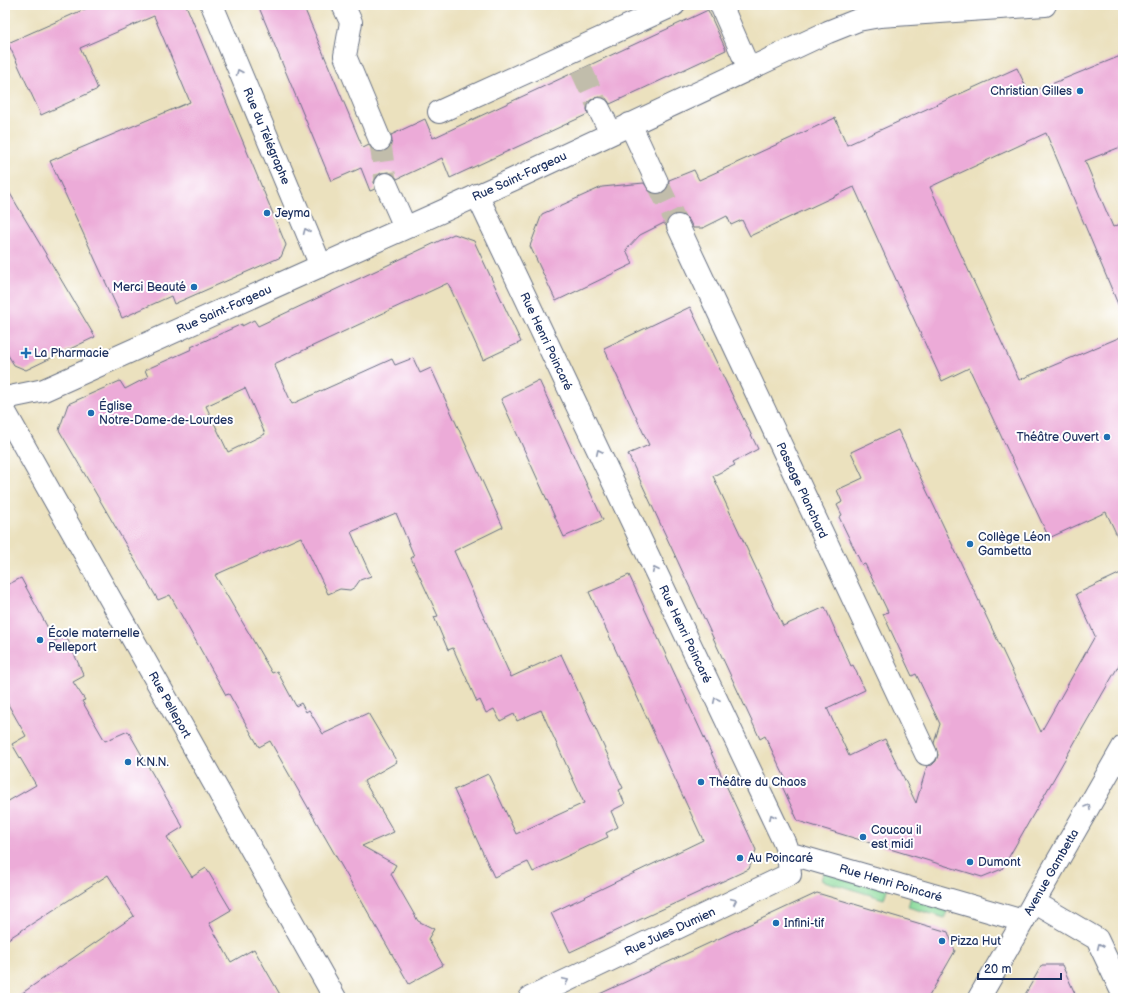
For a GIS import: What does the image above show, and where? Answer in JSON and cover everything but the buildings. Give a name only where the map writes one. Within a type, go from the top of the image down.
[{"type":"street","name":"Rue du Télégraphe","points":[[212,5],[321,266]]},
{"type":"street","points":[[344,5],[351,22],[345,56],[380,140]]},
{"type":"street","points":[[439,112],[577,60],[674,5]]},
{"type":"street","points":[[721,5],[749,69]]},
{"type":"street","name":"Rue Saint-Fargeau","points":[[5,398],[44,390],[262,291],[321,266],[621,129],[828,32],[858,20],[947,8],[1045,5]]},
{"type":"street","points":[[599,109],[621,129],[657,182]]},
{"type":"street","points":[[386,184],[405,227]]},
{"type":"street","name":"Rue Henri Poincaré","points":[[477,195],[788,853],[1023,921]]},
{"type":"street","name":"Passage Planchard","points":[[678,226],[926,754]]},
{"type":"street","name":"Rue Pelleport","points":[[5,412],[336,998]]},
{"type":"street","name":"Avenue Gambetta","points":[[979,998],[1123,747]]},
{"type":"street","name":"Rue Jules Dumien","points":[[530,998],[790,874],[788,853]]},
{"type":"street","points":[[1034,902],[1097,939],[1123,994]]},
{"type":"green space","points":[[825,867],[888,886],[884,899],[821,880]]},
{"type":"green space","points":[[912,893],[949,904],[945,918],[908,907]]},
{"type":"tunnel","points":[[581,69],[599,109]]},
{"type":"tunnel","points":[[380,140],[386,184]]},
{"type":"tunnel","points":[[657,182],[678,226]]},
{"type":"place","name":"Christian Gilles","points":[[1080,91]]},
{"type":"place","name":"Jeyma","points":[[267,213]]},
{"type":"place","name":"Merci Beauté","points":[[194,287]]},
{"type":"place","name":"La Pharmacie","points":[[26,353]]},
{"type":"place","name":"Église Notre-Dame-de-Lourdes","points":[[91,413]]},
{"type":"place","name":"Théâtre Ouvert","points":[[1107,437]]},
{"type":"place","name":"Collège Léon Gambetta","points":[[970,544]]},
{"type":"place","name":"École maternelle Pelleport","points":[[40,640]]},
{"type":"place","name":"K.N.N.","points":[[128,762]]},
{"type":"place","name":"Théâtre du Chaos","points":[[701,782]]},
{"type":"place","name":"Coucou il est midi","points":[[863,837]]},
{"type":"place","name":"Au Poincaré","points":[[740,858]]},
{"type":"place","name":"Dumont","points":[[970,862]]},
{"type":"place","name":"Infini-tif","points":[[776,923]]},
{"type":"place","name":"Pizza Hut","points":[[942,941]]}]
